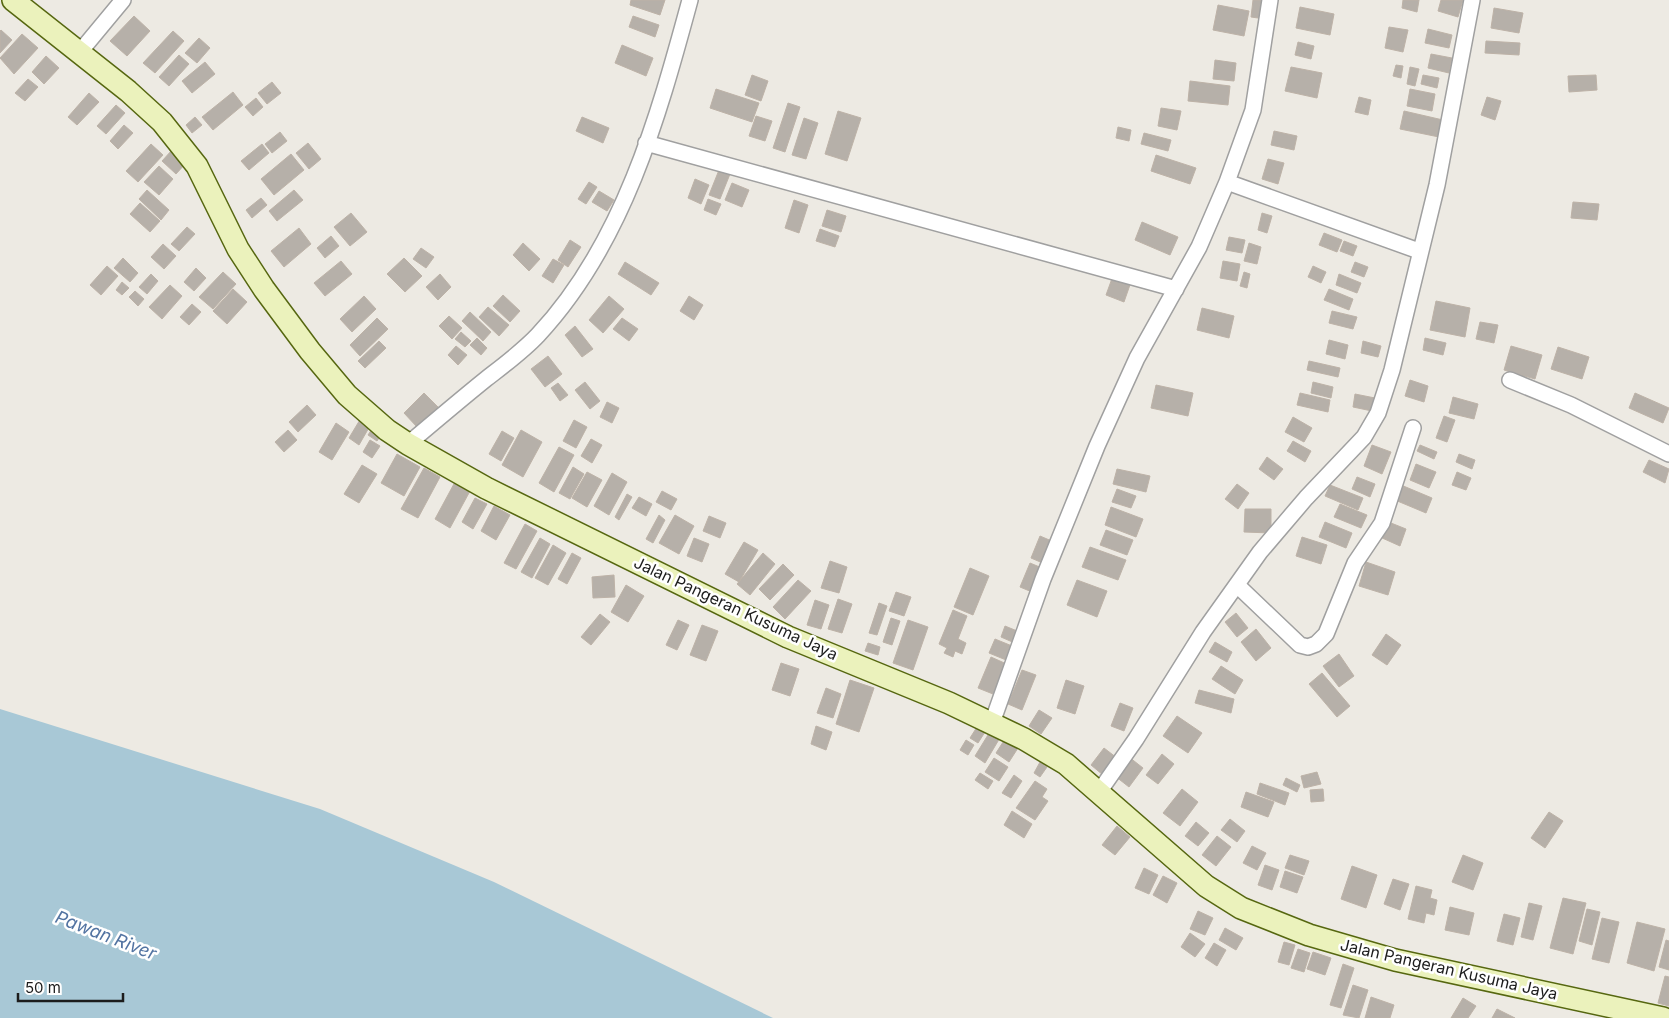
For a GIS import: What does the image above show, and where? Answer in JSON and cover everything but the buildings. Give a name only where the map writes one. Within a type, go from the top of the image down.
[{"type":"street","name":"Jalan Pangeran Kusuma Jaya","points":[[13,0],[128,91],[162,122],[182,146],[204,178],[238,249],[249,267],[310,351],[346,395],[380,425],[408,444],[486,488],[771,629],[992,723],[1045,751],[1066,764],[1206,886],[1241,908],[1310,935],[1395,960],[1663,1018]]},
{"type":"street","points":[[79,54],[123,0]]},
{"type":"street","points":[[408,444],[537,336],[557,314],[584,277],[615,223],[646,142],[671,69],[690,0]]},
{"type":"street","points":[[992,723],[1043,579],[1097,446],[1137,358],[1199,247],[1227,182],[1253,110],[1270,0]]},
{"type":"street","points":[[1099,792],[1136,739],[1203,632],[1237,585],[1286,520],[1364,437],[1372,425],[1385,395],[1419,251],[1437,185],[1472,0]]},
{"type":"street","points":[[646,142],[1176,288]]},
{"type":"street","points":[[1227,182],[1419,251]]},
{"type":"street","points":[[1510,380],[1571,405],[1669,454]]},
{"type":"street","points":[[1237,585],[1300,645],[1308,647],[1316,644],[1326,634],[1355,563],[1382,523],[1413,428]]},
{"type":"water","name":"Pawan River","points":[[0,709],[320,809],[494,882],[773,1018],[0,1018]]}]
